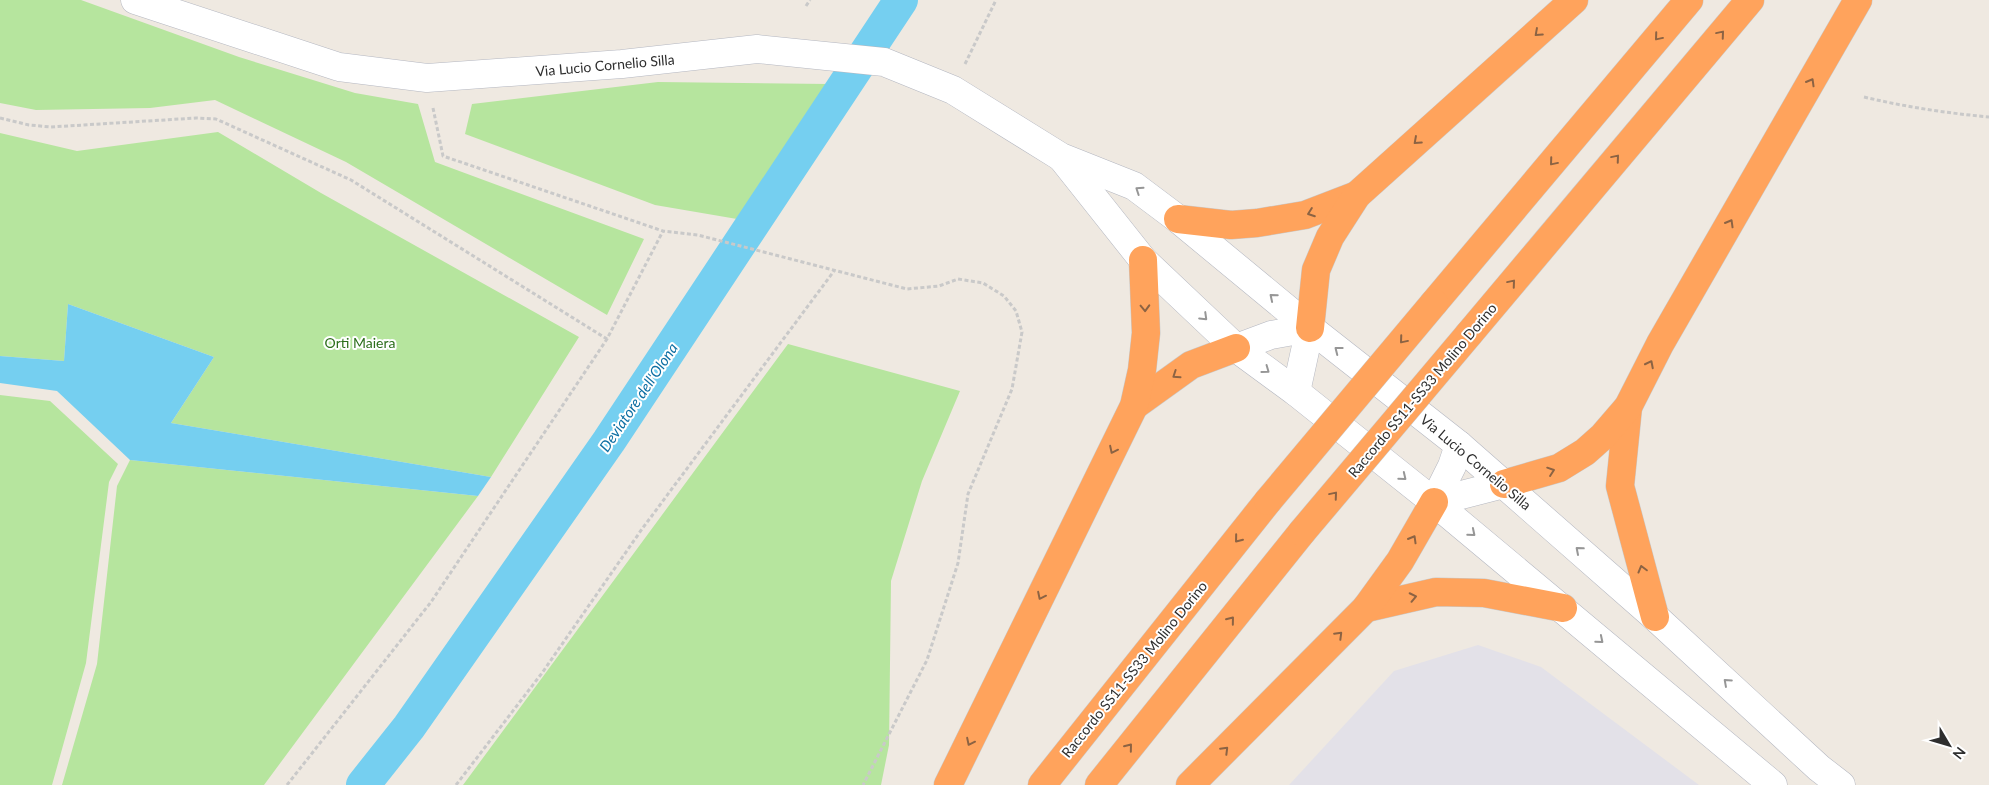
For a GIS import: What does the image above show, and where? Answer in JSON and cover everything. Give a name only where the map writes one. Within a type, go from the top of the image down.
[{"type":"highway","points":[[1310,328],[1316,270],[1330,236],[1357,195],[1574,0]]},
{"type":"highway","name":"Raccordo SS11-SS33 Molino Dorino","points":[[1042,785],[1268,501],[1689,0]]},
{"type":"highway","name":"Raccordo SS11-SS33 Molino Dorino","points":[[1099,785],[1302,532],[1750,0]]},
{"type":"highway","points":[[1504,484],[1559,468],[1585,452],[1603,436],[1628,408],[1660,344],[1858,0]]},
{"type":"highway","points":[[1178,218],[1231,225],[1258,223],[1305,215],[1357,195]]},
{"type":"highway","points":[[948,785],[1134,406],[1142,370],[1146,333],[1143,260]]},
{"type":"highway","points":[[1134,406],[1191,365],[1236,348]]},
{"type":"highway","points":[[1628,408],[1620,486],[1655,616]]},
{"type":"highway","points":[[1190,785],[1366,608],[1400,561],[1434,502]]},
{"type":"highway","points":[[1366,608],[1436,592],[1484,593],[1563,608]]},
{"type":"street","name":"Via Lucio Cornelio Silla","points":[[136,0],[339,67],[427,78],[622,64],[758,49],[884,62],[946,87],[1061,156],[1134,186],[1178,218],[1310,328],[1459,445],[1655,616],[1819,768],[1841,785]]},
{"type":"street","name":"Via Lucio Cornelio Silla","points":[[1061,156],[1143,260],[1236,348],[1296,392],[1434,502],[1773,785]]},
{"type":"street","points":[[1236,348],[1271,335],[1310,328],[1296,392]]},
{"type":"street","points":[[1434,502],[1452,466],[1459,445]]},
{"type":"street","points":[[1434,502],[1504,484]]},
{"type":"street","points":[[1748,702],[1801,771],[1817,785]]},
{"type":"street","points":[[1734,754],[1752,785]]},
{"type":"path","points":[[806,6],[810,0]]},
{"type":"path","points":[[946,87],[996,0]]},
{"type":"path","points":[[427,78],[442,156],[663,232],[698,235],[800,263],[907,289],[939,286],[958,279],[983,283],[1004,296],[1016,311],[1022,332],[1012,389],[968,494],[958,563],[928,660],[864,785]]},
{"type":"path","points":[[1864,97],[1947,114],[1989,117]]},
{"type":"path","points":[[0,118],[29,125],[51,127],[196,118],[216,119],[351,180],[607,339]]},
{"type":"path","points":[[287,785],[431,602],[607,339],[663,232]]},
{"type":"path","points":[[456,785],[542,673],[642,529],[834,271]]},
{"type":"shaded area","points":[[1478,645],[1541,667],[1699,785],[1289,785],[1394,671]]},
{"type":"green space","points":[[0,0],[81,0],[239,57],[355,93],[418,104],[435,162],[644,239],[607,315],[346,162],[215,100],[150,108],[36,110],[0,103]]},
{"type":"green space","points":[[658,82],[829,84],[737,219],[655,205],[465,134],[472,104]]},
{"type":"green space","name":"Orti Maiera","points":[[218,132],[321,193],[579,337],[491,477],[171,423],[214,357],[68,304],[64,361],[0,356],[0,133],[77,151]]},
{"type":"green space","points":[[788,344],[960,391],[922,481],[891,581],[889,745],[881,785],[463,785]]},
{"type":"green space","points":[[0,395],[50,401],[118,464],[109,482],[86,663],[52,785],[0,785]]},
{"type":"green space","points":[[130,460],[478,496],[264,785],[62,785],[97,664],[117,486]]},
{"type":"water","points":[[68,304],[214,357],[171,423],[491,477],[478,496],[130,460],[57,391],[0,383],[0,356],[64,361]]},
{"type":"waterway","name":"Deviatore dell'Olona","points":[[363,785],[409,727],[609,441],[901,0]]}]
